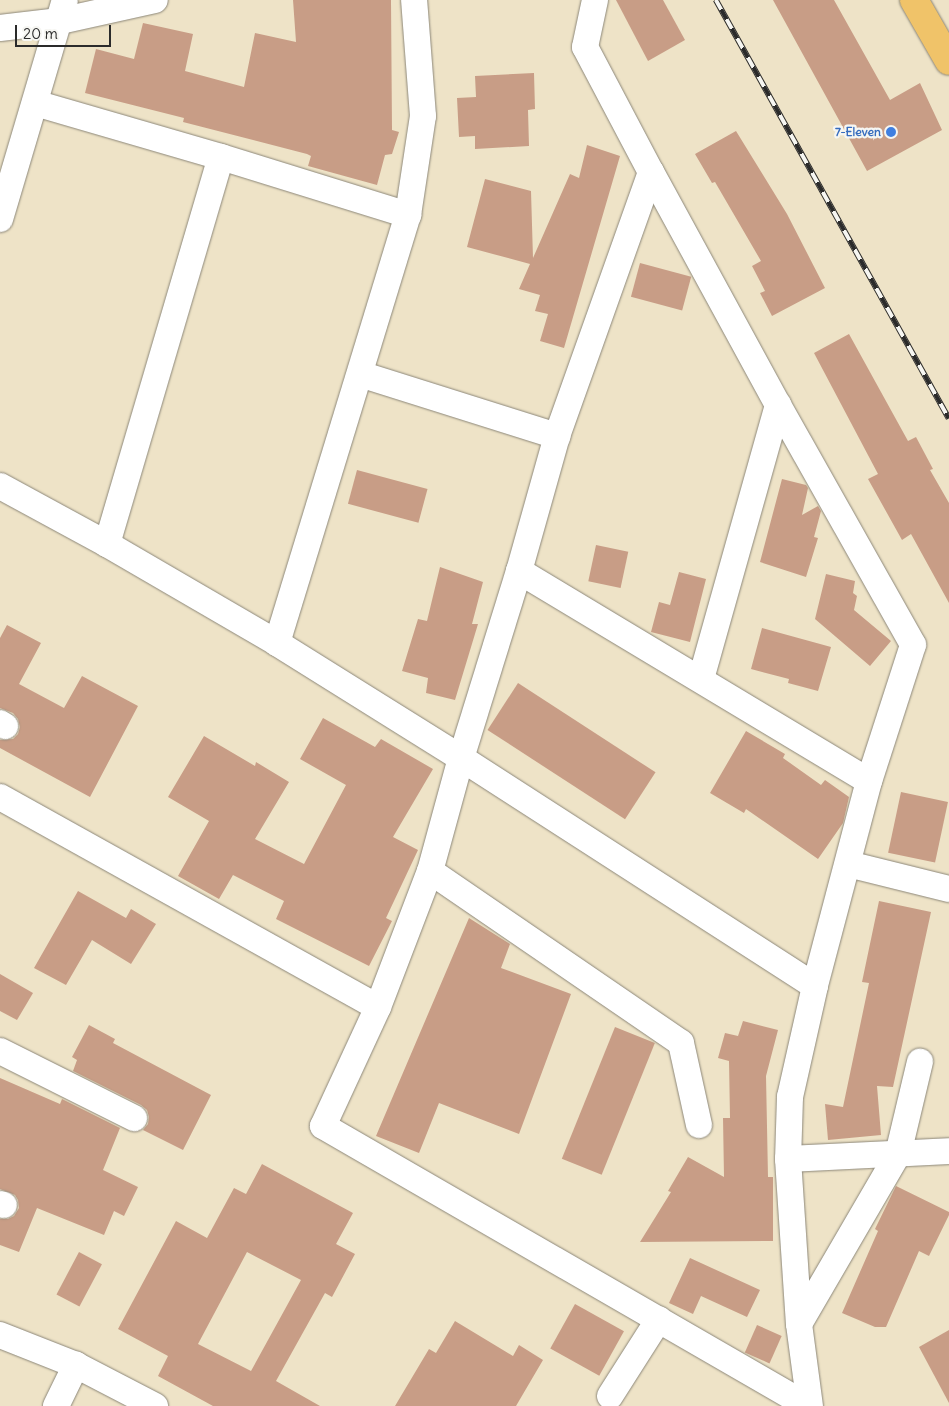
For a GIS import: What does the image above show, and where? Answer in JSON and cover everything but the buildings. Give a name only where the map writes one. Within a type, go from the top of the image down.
[{"type":"highway","points":[[914,0],[949,61]]},
{"type":"street","points":[[0,28],[62,11],[155,0]]},
{"type":"street","points":[[277,644],[408,215],[423,116],[414,0]]},
{"type":"street","points":[[595,0],[586,47],[651,172],[778,405],[913,645],[868,781],[815,986],[790,1097],[788,1159],[799,1324],[809,1406]]},
{"type":"street","points":[[0,219],[62,11]]},
{"type":"street","points":[[35,103],[221,157],[408,215]]},
{"type":"street","points":[[108,544],[221,157]]},
{"type":"street","points":[[651,172],[557,436],[519,571],[461,758],[430,871],[378,1007],[323,1126],[809,1406]]},
{"type":"street","points":[[360,374],[557,436]]},
{"type":"street","points":[[701,679],[778,405]]},
{"type":"street","points":[[0,486],[108,544],[277,644],[461,758],[815,986]]},
{"type":"street","points":[[519,571],[868,781]]},
{"type":"street","points":[[0,797],[378,1007]]},
{"type":"street","points":[[848,864],[949,889]]},
{"type":"street","points":[[430,871],[681,1043],[699,1126]]},
{"type":"street","points":[[0,1051],[134,1118]]},
{"type":"street","points":[[799,1324],[898,1154],[920,1062]]},
{"type":"street","points":[[788,1159],[949,1151]]},
{"type":"street","points":[[610,1396],[659,1319]]},
{"type":"street","points":[[0,1335],[76,1365],[155,1406]]},
{"type":"street","points":[[56,1406],[76,1365]]},
{"type":"railway","points":[[716,0],[949,419]]},
{"type":"place","name":"7-Eleven","points":[[891,132]]}]
